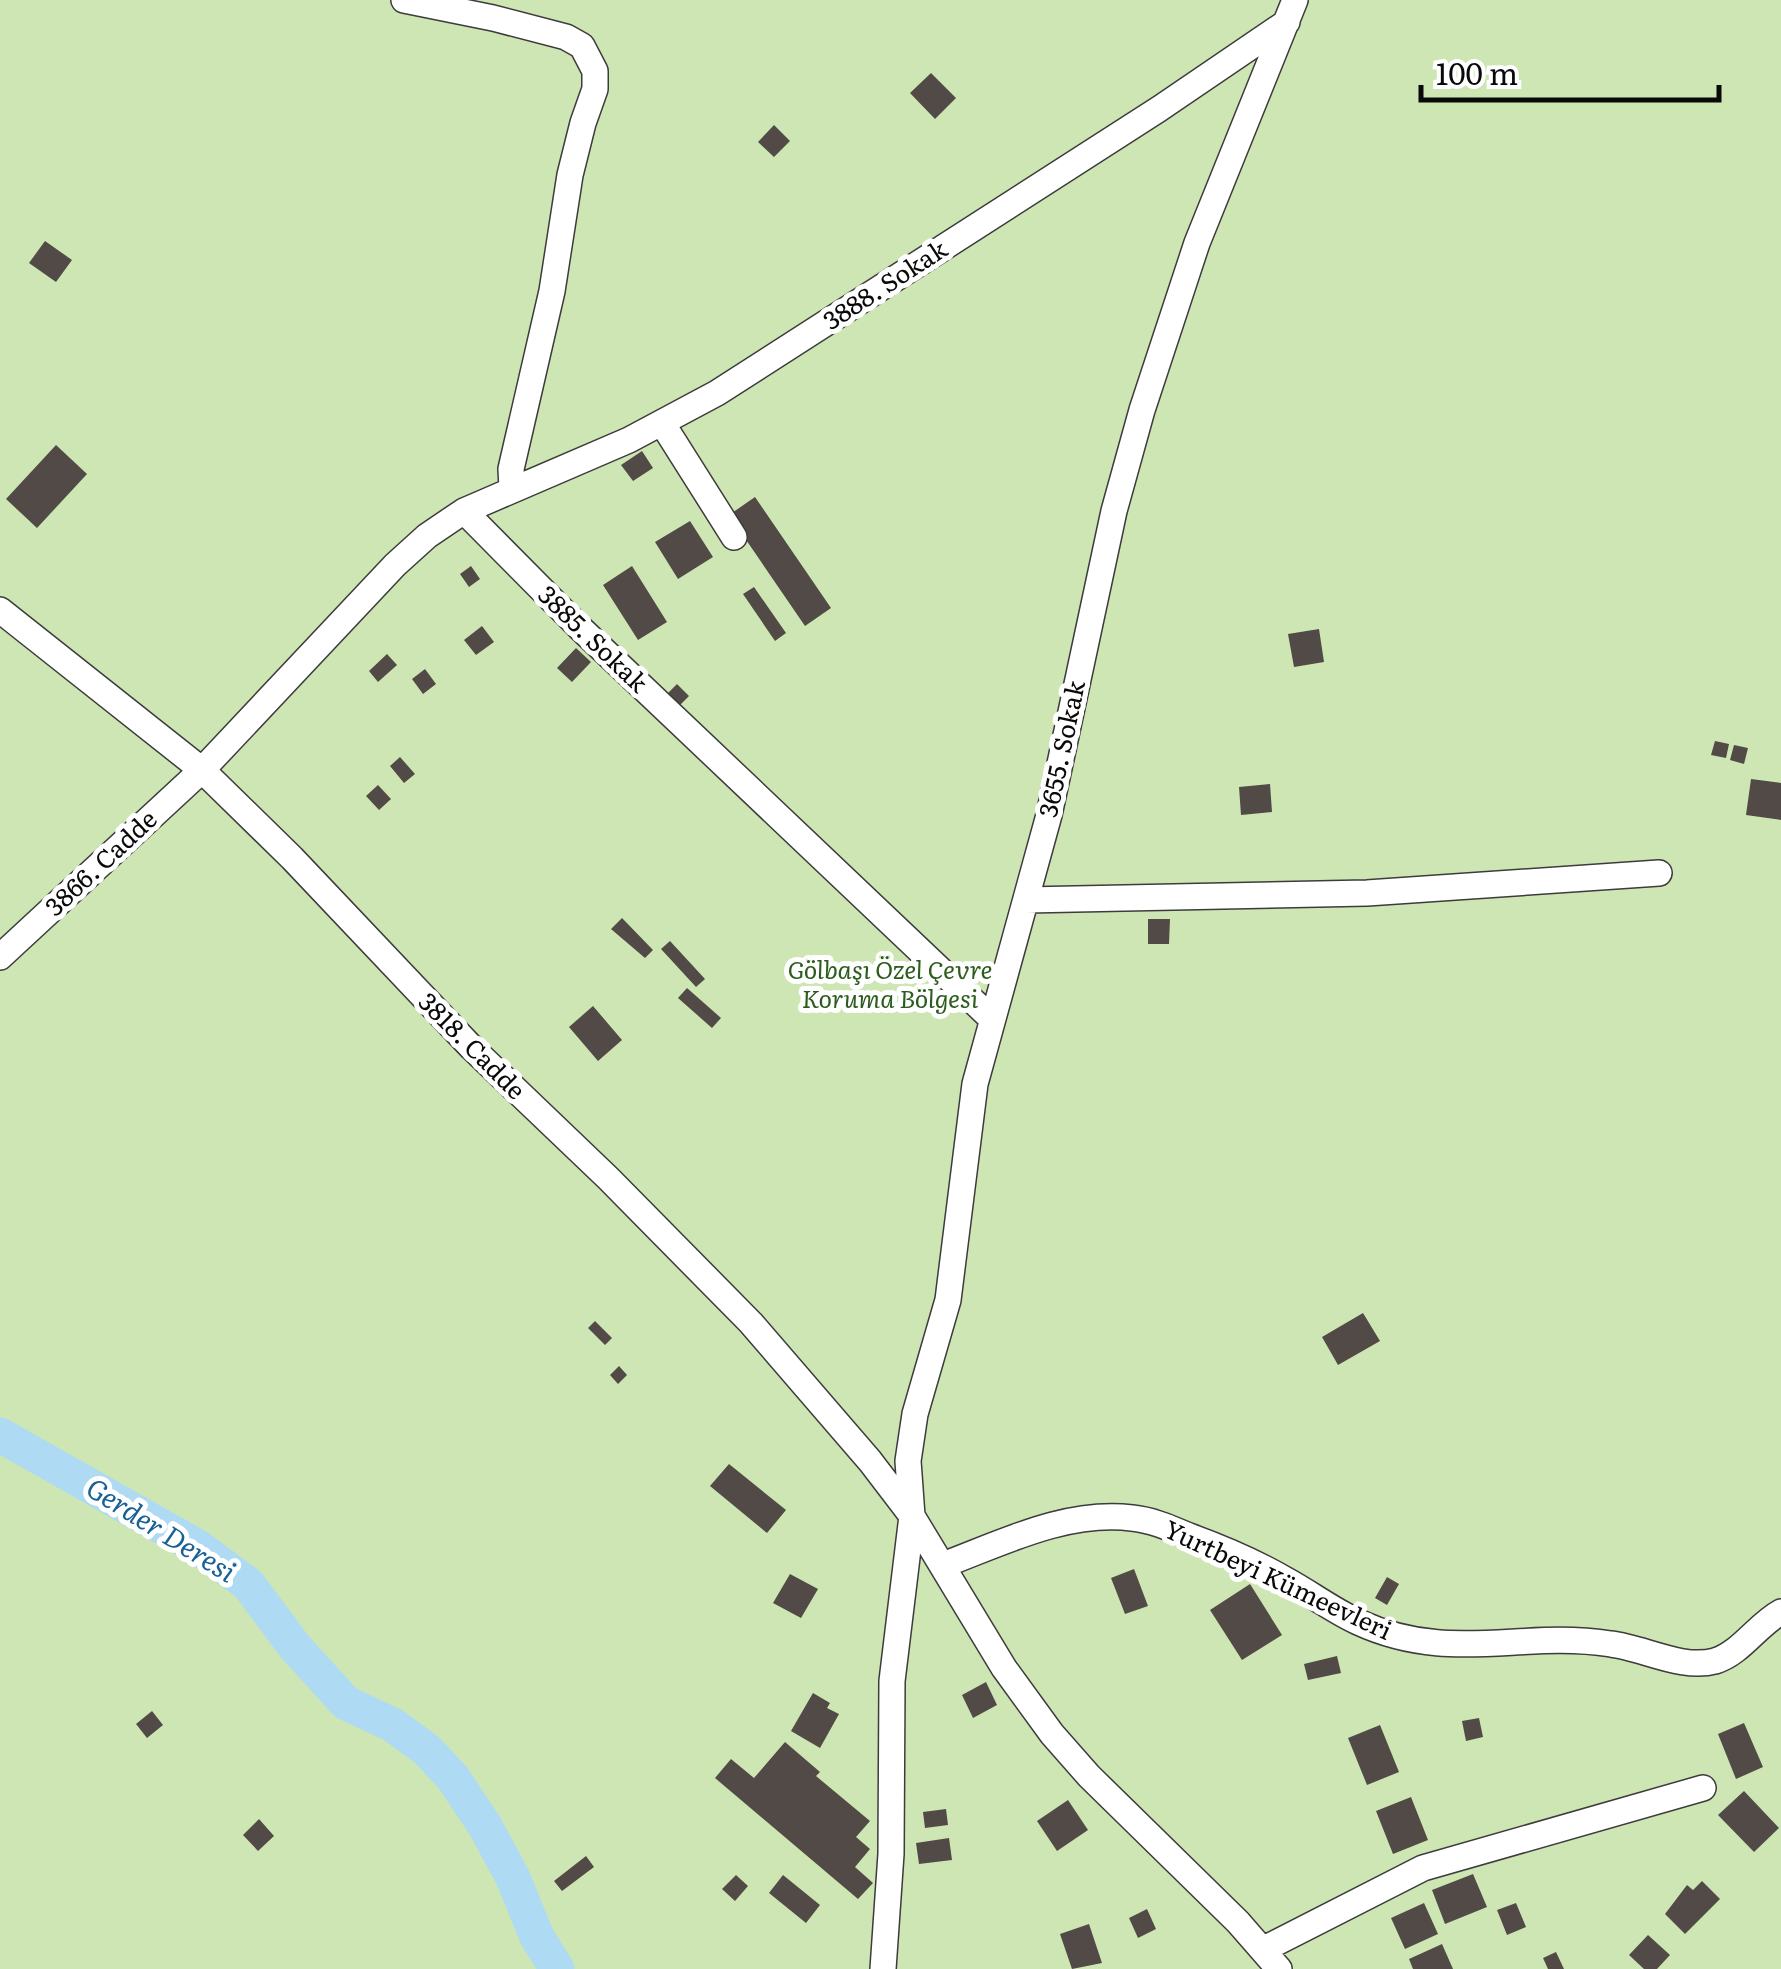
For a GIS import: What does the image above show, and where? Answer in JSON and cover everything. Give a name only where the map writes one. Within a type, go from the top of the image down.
[{"type":"street","points":[[404,0],[566,37],[582,46],[595,70],[595,89],[570,175],[552,291],[511,470],[512,488]]},
{"type":"street","name":"3888. Sokak","points":[[464,511],[662,423],[762,365],[1160,108],[1291,11]]},
{"type":"street","name":"3655. Sokak","points":[[912,1516],[908,1480],[910,1442],[948,1300],[968,1119],[1049,815],[1114,511],[1142,410],[1197,243],[1291,11]]},
{"type":"street","points":[[662,423],[734,537]]},
{"type":"street","points":[[202,770],[370,590],[427,536],[464,511]]},
{"type":"street","name":"3885. Sokak","points":[[464,511],[579,627],[992,1019]]},
{"type":"street","name":"3818. Cadde","points":[[0,610],[202,770],[306,872],[472,1048],[751,1323],[870,1460],[912,1516]]},
{"type":"street","name":"3866. Cadde","points":[[0,957],[202,770]]},
{"type":"street","points":[[1026,900],[1367,893],[1659,873]]},
{"type":"street","points":[[912,1516],[1004,1668],[1052,1734],[1088,1776],[1271,1959],[1423,1868],[1703,1788]]},
{"type":"street","points":[[884,1969],[892,1682],[912,1516]]},
{"type":"street","name":"Yurtbeyi Kümeevleri","points":[[942,1565],[1042,1528],[1116,1517],[1148,1521],[1215,1545],[1280,1576],[1358,1622],[1412,1640],[1442,1644],[1597,1642],[1678,1660],[1712,1662],[1725,1657],[1764,1621],[1781,1612]]},
{"type":"green space","name":"Gölbaşı Özel Çevre Koruma Bölgesi","points":[[0,0],[1781,0],[1781,1969],[0,1969]]},
{"type":"building","points":[[931,73],[956,98],[935,119],[910,93]]},
{"type":"building","points":[[774,125],[790,141],[774,157],[758,142]]},
{"type":"building","points":[[45,241],[72,260],[56,282],[29,263]]},
{"type":"building","points":[[56,445],[87,474],[37,528],[6,499]]},
{"type":"building","points":[[642,451],[653,468],[633,481],[621,465]]},
{"type":"building","points":[[755,497],[831,608],[805,626],[729,515]]},
{"type":"building","points":[[690,521],[713,557],[678,579],[655,542]]},
{"type":"building","points":[[471,566],[480,579],[469,587],[460,574]]},
{"type":"building","points":[[632,566],[667,622],[638,640],[603,585]]},
{"type":"building","points":[[754,587],[786,633],[775,641],[743,594]]},
{"type":"building","points":[[482,626],[494,642],[476,655],[464,640]]},
{"type":"building","points":[[1319,629],[1324,662],[1294,667],[1288,634]]},
{"type":"building","points":[[576,648],[591,662],[572,682],[557,668]]},
{"type":"building","points":[[387,654],[397,665],[378,682],[369,671]]},
{"type":"building","points":[[425,669],[436,684],[423,694],[412,679]]},
{"type":"building","points":[[677,684],[689,696],[680,705],[668,693]]},
{"type":"building","points":[[1715,741],[1729,744],[1726,758],[1711,755]]},
{"type":"building","points":[[1734,745],[1748,748],[1744,764],[1730,760]]},
{"type":"building","points":[[400,757],[415,774],[404,783],[390,766]]},
{"type":"building","points":[[1751,779],[1781,783],[1781,820],[1746,815]]},
{"type":"building","points":[[1270,784],[1272,812],[1241,815],[1239,787]]},
{"type":"building","points":[[378,785],[391,799],[379,810],[366,796]]},
{"type":"building","points":[[622,918],[653,950],[645,958],[611,929]]},
{"type":"building","points":[[1148,919],[1170,919],[1169,944],[1148,944]]},
{"type":"building","points":[[670,941],[705,979],[696,987],[661,949]]},
{"type":"building","points":[[687,988],[721,1018],[712,1028],[678,998]]},
{"type":"building","points":[[593,1006],[622,1040],[598,1061],[569,1027]]},
{"type":"building","points":[[1363,1313],[1380,1341],[1338,1365],[1322,1337]]},
{"type":"building","points":[[595,1321],[612,1338],[605,1345],[588,1328]]},
{"type":"building","points":[[619,1366],[627,1375],[618,1384],[610,1375]]},
{"type":"building","points":[[729,1464],[786,1510],[767,1533],[710,1486]]},
{"type":"building","points":[[1134,1569],[1148,1606],[1125,1614],[1111,1578]]},
{"type":"building","points":[[790,1574],[818,1589],[801,1618],[773,1603]]},
{"type":"building","points":[[1387,1577],[1399,1584],[1387,1605],[1375,1598]]},
{"type":"building","points":[[1250,1584],[1282,1635],[1242,1660],[1210,1610]]},
{"type":"building","points":[[1337,1656],[1341,1673],[1308,1680],[1304,1664]]},
{"type":"building","points":[[986,1682],[997,1705],[973,1718],[962,1695]]},
{"type":"building","points":[[813,1693],[839,1714],[820,1748],[791,1731]]},
{"type":"building","points":[[152,1711],[163,1725],[147,1738],[136,1724]]},
{"type":"building","points":[[1479,1718],[1483,1737],[1466,1741],[1462,1721]]},
{"type":"building","points":[[1744,1723],[1763,1767],[1736,1779],[1718,1734]]},
{"type":"building","points":[[1380,1725],[1399,1772],[1367,1785],[1348,1738]]},
{"type":"building","points":[[785,1742],[820,1772],[816,1776],[870,1821],[856,1837],[870,1849],[855,1867],[873,1883],[858,1899],[715,1778],[731,1759],[754,1778]]},
{"type":"building","points":[[1744,1791],[1779,1828],[1754,1852],[1718,1815]]},
{"type":"building","points":[[1411,1797],[1428,1840],[1393,1854],[1376,1811]]},
{"type":"building","points":[[1068,1800],[1088,1830],[1057,1851],[1037,1821]]},
{"type":"building","points":[[946,1809],[948,1825],[925,1828],[923,1812]]},
{"type":"building","points":[[259,1819],[274,1836],[258,1851],[243,1835]]},
{"type":"building","points":[[949,1838],[952,1860],[919,1864],[916,1843]]},
{"type":"building","points":[[586,1856],[594,1867],[562,1891],[554,1881]]},
{"type":"building","points":[[1473,1874],[1487,1907],[1445,1924],[1432,1890]]},
{"type":"building","points":[[736,1875],[748,1886],[735,1901],[722,1889]]},
{"type":"building","points":[[783,1875],[820,1905],[806,1923],[769,1893]]},
{"type":"building","points":[[1702,1881],[1720,1899],[1685,1934],[1665,1914],[1687,1885],[1693,1890]]},
{"type":"building","points":[[1424,1903],[1438,1934],[1405,1949],[1391,1918]]},
{"type":"building","points":[[1516,1903],[1526,1927],[1507,1935],[1497,1910]]},
{"type":"building","points":[[1147,1909],[1156,1929],[1138,1938],[1129,1918]]},
{"type":"building","points":[[1089,1924],[1102,1963],[1072,1969],[1060,1934]]},
{"type":"building","points":[[1648,1935],[1670,1955],[1657,1969],[1644,1969],[1629,1955]]},
{"type":"building","points":[[1442,1944],[1453,1969],[1413,1969],[1409,1959]]},
{"type":"building","points":[[1556,1952],[1564,1969],[1548,1969],[1543,1958]]},
{"type":"waterway","name":"Gerder Deresi","points":[[0,1435],[198,1547],[248,1584],[295,1647],[346,1703],[393,1725],[427,1750],[453,1778],[485,1826],[513,1878],[537,1937],[557,1969]]}]
